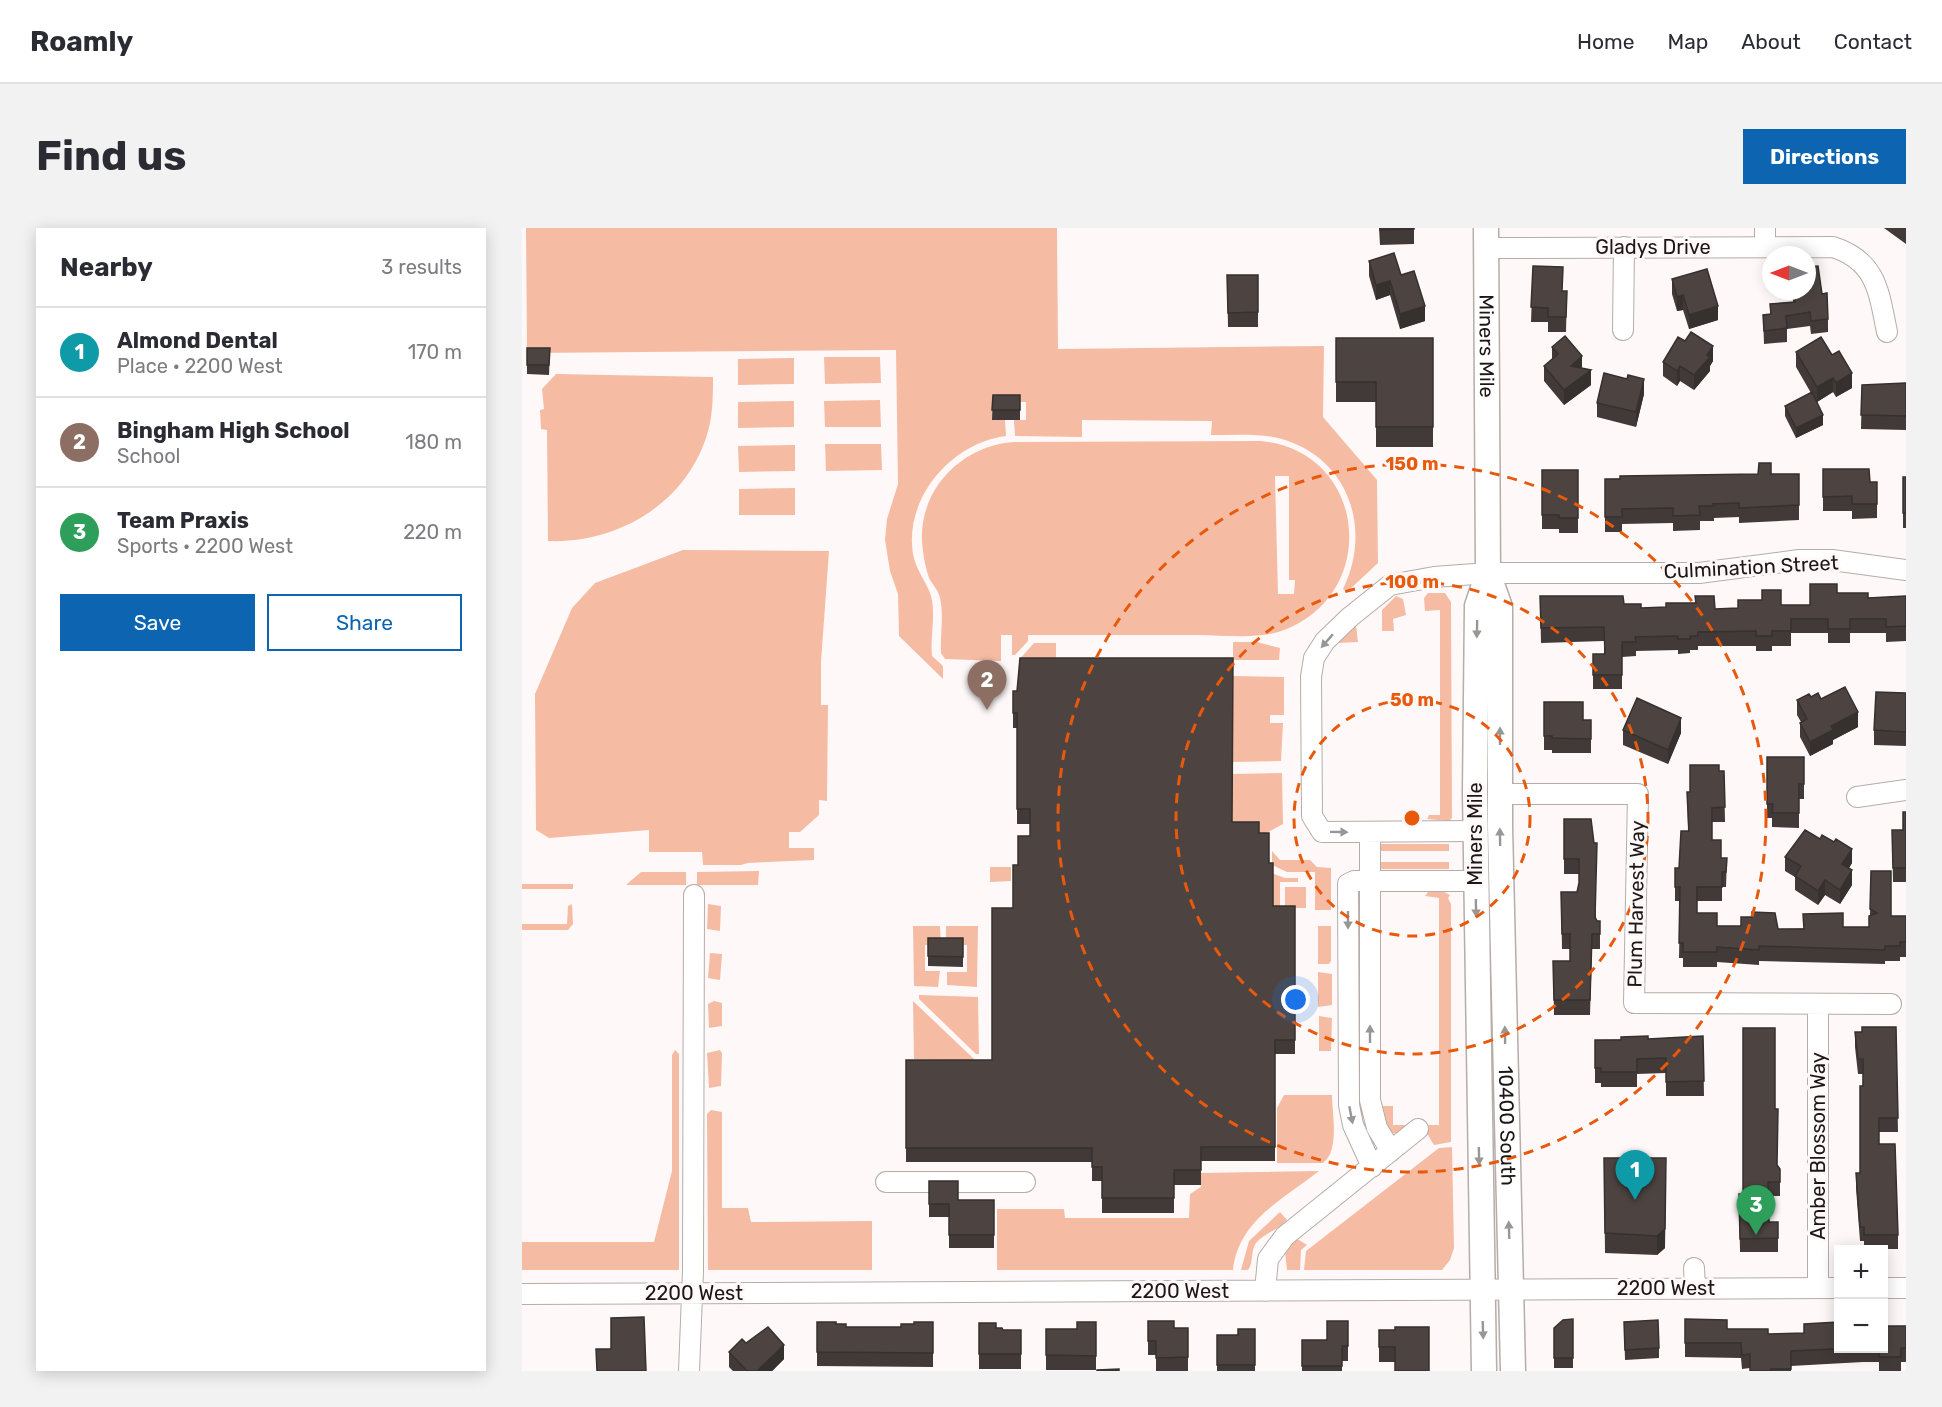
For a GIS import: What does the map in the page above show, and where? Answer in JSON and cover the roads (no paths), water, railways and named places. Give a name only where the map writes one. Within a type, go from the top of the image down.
[{"type":"main road","name":"Miners Mile","points":[[1477,1097],[1475,831],[1477,606],[1488,573],[1486,238]]},
{"type":"main road","name":"Miners Mile","points":[[1488,573],[1500,607],[1501,879]]},
{"type":"main road","name":"10400 South","points":[[1501,879],[1514,1141],[1511,1289],[1513,1371]]},
{"type":"main road","name":"10400 South","points":[[1477,1097],[1484,1371]]},
{"type":"street","name":"Gladys Drive","points":[[1486,238],[1624,248],[1765,237],[1846,252],[1868,269],[1880,299],[1887,333]]},
{"type":"street","points":[[1623,330],[1624,248]]},
{"type":"street","name":"Culmination Street","points":[[1370,832],[1322,832],[1312,816],[1311,677],[1314,658],[1325,641],[1390,585],[1434,577],[1488,573],[1699,573],[1799,560],[1832,560],[1906,570]]},
{"type":"street","points":[[1857,797],[1906,790]]},
{"type":"street","name":"Plum Harvest Way","points":[[1500,794],[1638,794],[1634,1003],[1891,1004]]},
{"type":"street","points":[[1391,1151],[1377,1128],[1370,1100],[1370,832],[1475,831]]},
{"type":"street","points":[[1372,1167],[1353,1125],[1349,1105],[1348,888],[1351,881],[1475,881]]},
{"type":"street","points":[[689,1371],[693,1293],[694,895]]},
{"type":"street","name":"Amber Blossom Way","points":[[1818,1004],[1818,1288]]},
{"type":"street","points":[[1265,1291],[1268,1259],[1285,1236],[1418,1129]]},
{"type":"street","points":[[886,1182],[1025,1182]]},
{"type":"street","points":[[1694,1268],[1695,1288]]},
{"type":"street","name":"2200 West","points":[[522,1294],[1834,1288]]},
{"type":"street","points":[[1888,1288],[1906,1288]]},
{"type":"place","name":"Bingham High School","points":[[987,710]]},
{"type":"place","name":"Almond Dental","points":[[1635,1200]]},
{"type":"place","name":"Team Praxis","points":[[1756,1235]]}]
